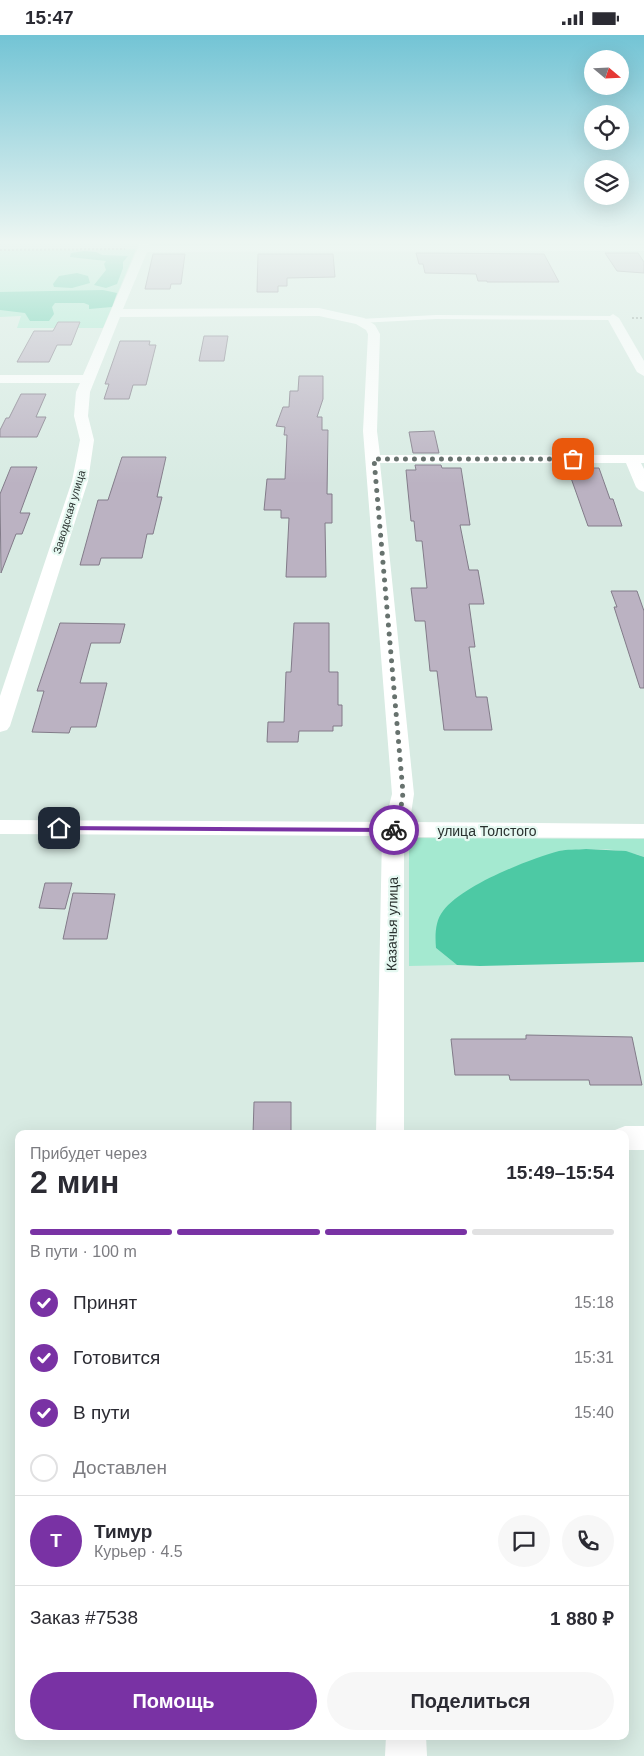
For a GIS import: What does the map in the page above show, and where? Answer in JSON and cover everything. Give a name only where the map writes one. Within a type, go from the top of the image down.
[{"type":"street","name":"Заводская улица","points":[[0,727],[80,481],[87,440],[80,416],[81,406],[88,379],[112,323]]},
{"type":"street","points":[[359,323],[368,327]]},
{"type":"street","points":[[617,323],[644,372]]},
{"type":"street","name":"Казачья улица","points":[[368,327],[370,419],[403,793],[400,814],[393,831],[390,1130]]},
{"type":"street","points":[[0,379],[88,379]]},
{"type":"street","points":[[374,459],[638,459],[644,487]]},
{"type":"street","name":"улица Толстого","points":[[0,827],[393,831],[644,831]]},
{"type":"street","points":[[629,1138],[644,1138]]},
{"type":"street","points":[[406,1740],[406,1756]]},
{"type":"lane","points":[[368,327],[385,323]]},
{"type":"lane","points":[[368,327],[389,323]]},
{"type":"green space","points":[[19,323],[105,323],[103,328],[17,328]]},
{"type":"green space","points":[[409,838],[644,839],[644,857],[613,850],[560,851],[436,948],[457,965],[409,966]]},
{"type":"green space","points":[[586,849],[626,851],[644,857],[644,962],[457,965],[436,948],[436,929],[440,915],[452,901],[465,892],[496,875],[530,861],[559,851]]},
{"type":"building","points":[[57,323],[79,323],[71,345],[57,345],[49,362],[17,362],[34,331],[53,331]]},
{"type":"building","points":[[204,336],[228,336],[224,361],[199,361]]},
{"type":"building","points":[[120,341],[150,341],[149,345],[156,345],[146,385],[133,385],[129,399],[104,399],[109,384],[105,384]]},
{"type":"building","points":[[299,376],[323,376],[323,399],[317,417],[322,417],[322,430],[328,430],[327,494],[332,494],[332,523],[325,523],[326,577],[286,577],[289,518],[281,518],[281,510],[264,510],[267,479],[285,479],[287,435],[284,435],[285,427],[276,426],[283,407],[289,407],[290,391],[298,391]]},
{"type":"building","points":[[21,394],[46,394],[36,417],[46,417],[37,437],[0,437],[0,430],[6,418],[9,418]]},
{"type":"building","points":[[434,431],[439,453],[413,453],[409,432]]},
{"type":"building","points":[[122,457],[166,457],[157,497],[162,497],[153,534],[147,534],[142,558],[101,558],[99,565],[80,565],[98,500],[108,500]]},
{"type":"building","points":[[415,465],[441,465],[442,468],[461,468],[470,525],[460,525],[469,570],[478,570],[484,604],[469,604],[475,647],[469,647],[476,697],[487,697],[492,730],[444,730],[437,671],[430,671],[425,621],[415,621],[411,588],[427,588],[422,541],[416,541],[414,521],[411,521],[408,491],[406,470],[416,470]]},
{"type":"building","points":[[11,467],[37,467],[20,513],[30,513],[22,534],[16,534],[1,573],[0,494]]},
{"type":"building","points":[[572,468],[599,468],[610,499],[613,499],[622,526],[588,526],[571,478],[575,478]]},
{"type":"building","points":[[611,591],[637,591],[644,611],[644,688],[640,688],[614,607],[617,607]]},
{"type":"building","points":[[60,623],[125,624],[120,643],[91,643],[80,683],[107,683],[96,727],[71,727],[69,733],[32,732],[44,691],[37,691]]},
{"type":"building","points":[[294,623],[329,623],[329,672],[338,672],[338,705],[342,705],[342,726],[333,726],[333,731],[299,731],[298,742],[267,742],[268,722],[284,722],[286,672],[291,672]]},
{"type":"building","points":[[45,883],[72,883],[65,909],[39,908]]},
{"type":"building","points":[[73,893],[115,894],[107,939],[63,939]]},
{"type":"building","points":[[526,1035],[632,1037],[642,1085],[590,1085],[589,1080],[510,1080],[509,1075],[455,1075],[451,1039],[526,1039]]},
{"type":"building","points":[[254,1102],[291,1102],[291,1130],[253,1130]]},
{"type":"way so far","points":[[394,830],[400,814],[403,793],[374,459],[573,459]]},
{"type":"route","points":[[59,828],[394,830]]}]
